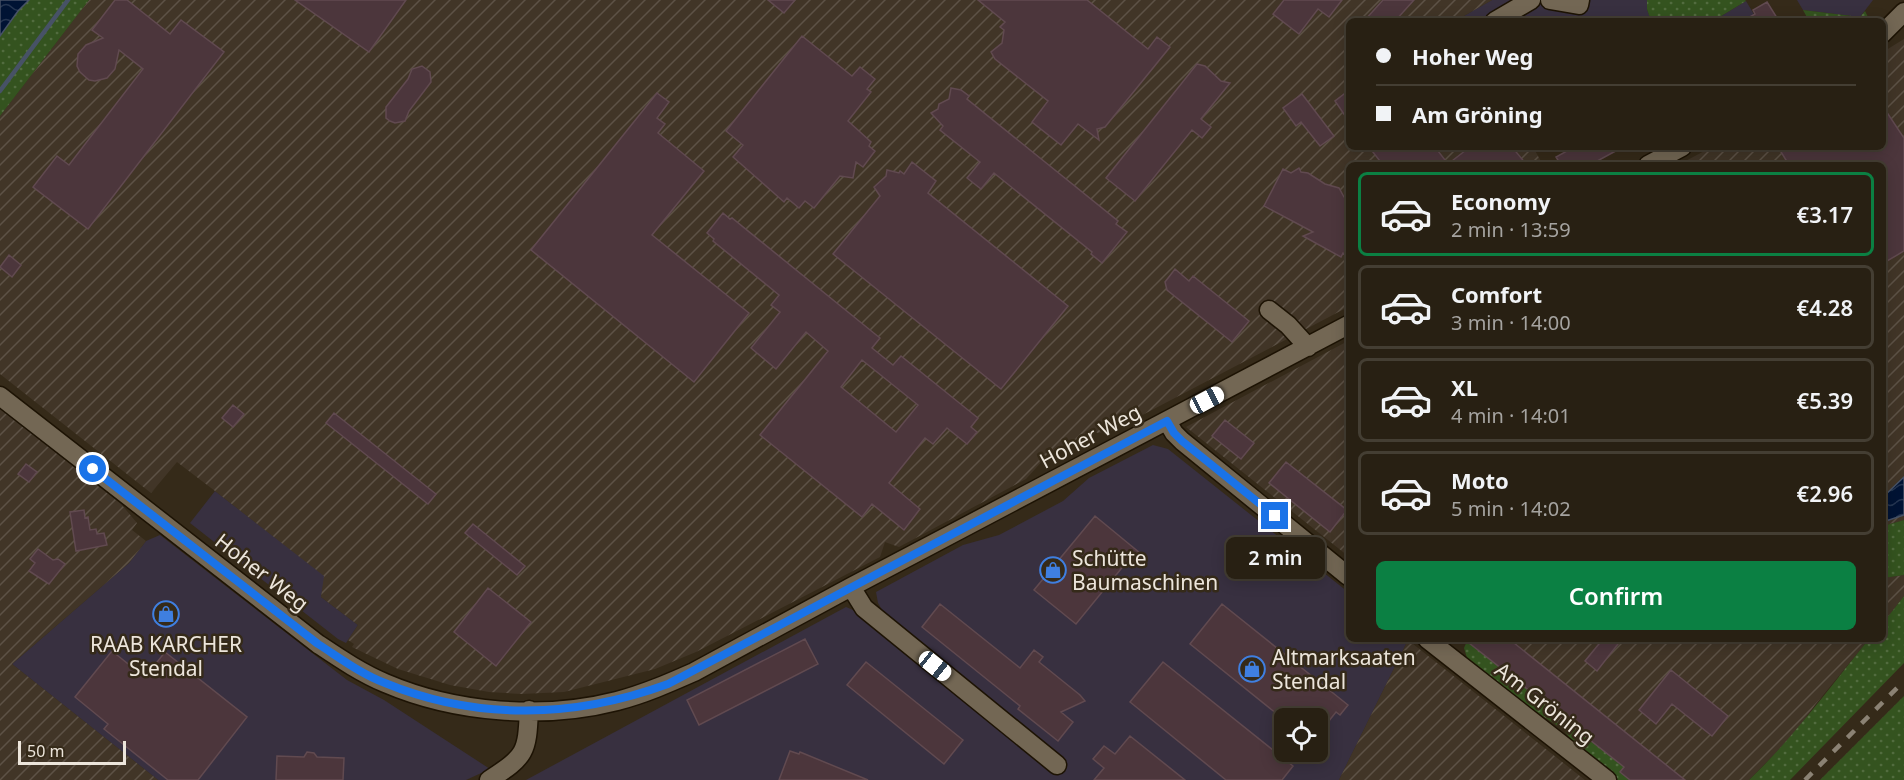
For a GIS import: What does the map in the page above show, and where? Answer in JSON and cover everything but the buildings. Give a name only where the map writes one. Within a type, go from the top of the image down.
[{"type":"street","points":[[1500,18],[1531,0]]},
{"type":"street","points":[[1550,0],[1579,5],[1580,0]]},
{"type":"street","points":[[1886,30],[1904,12]]},
{"type":"street","points":[[1654,162],[1676,150]]},
{"type":"street","points":[[1269,310],[1288,325],[1308,347]]},
{"type":"street","name":"Hoher Weg","points":[[0,396],[318,644],[354,668],[383,683],[450,704],[506,710],[559,709],[606,703],[668,684],[1346,326]]},
{"type":"street","points":[[1167,421],[1182,441],[1346,574]]},
{"type":"street","points":[[851,587],[864,608],[1057,765]]},
{"type":"street","name":"Am Gröning","points":[[1431,642],[1607,780]]},
{"type":"street","points":[[489,780],[516,762],[524,753],[527,743],[529,710]]},
{"type":"shaded area","points":[[89,0],[1492,0],[1460,18],[1346,18],[1346,150],[1535,150],[1541,162],[1346,162],[1346,308],[1110,432],[1094,433],[1045,458],[1026,479],[899,547],[885,542],[880,557],[696,652],[655,669],[564,692],[521,694],[489,692],[450,685],[398,669],[352,647],[354,644],[348,640],[358,625],[321,597],[324,576],[215,491],[177,462],[151,493],[0,374],[0,116]]},
{"type":"shaded area","points":[[1492,0],[1647,0],[1650,18],[1460,18]]},
{"type":"shaded area","points":[[1797,0],[1873,0],[1860,17],[1803,10]]},
{"type":"shaded area","points":[[1746,1],[1756,18],[1718,18]]},
{"type":"shaded area","points":[[1904,39],[1904,520],[1886,525],[1886,162],[1684,162],[1706,150],[1886,150],[1886,50]]},
{"type":"shaded area","points":[[1346,342],[1346,554],[1186,427]]},
{"type":"shaded area","points":[[0,409],[121,504],[137,523],[132,530],[146,541],[129,563],[12,664],[158,780],[0,780]]},
{"type":"shaded area","name":"Altmarksaaten Stendal","points":[[1153,445],[1168,449],[1346,590],[1346,642],[1407,642],[1339,780],[526,780],[846,607],[853,610],[936,675],[945,663],[885,615],[878,603],[876,592],[963,545],[999,535],[1063,501],[1089,478]]},
{"type":"shaded area","points":[[215,491],[325,576],[321,597],[358,625],[346,643],[190,523]]},
{"type":"shaded area","name":"RAAB KARCHER Stendal","points":[[160,535],[347,680],[384,700],[490,769],[466,780],[158,780],[12,664],[129,563],[146,541]]},
{"type":"shaded area","points":[[1904,575],[1904,596],[1886,619],[1886,577]]},
{"type":"shaded area","points":[[1407,642],[1411,642],[1585,780],[1339,780]]},
{"type":"shaded area","points":[[1469,642],[1867,642],[1793,735],[1749,780],[1631,780],[1620,772],[1623,767],[1561,717],[1557,722],[1546,713],[1550,708]]},
{"type":"green space","points":[[29,0],[89,0],[0,116],[0,36]]},
{"type":"green space","points":[[1647,0],[1746,1],[1718,18],[1650,18]]},
{"type":"green space","points":[[1803,10],[1860,17],[1865,11],[1868,18],[1807,18]]},
{"type":"green space","points":[[1904,520],[1904,575],[1886,578],[1886,525]]},
{"type":"green space","points":[[1904,596],[1904,663],[1790,780],[1749,780],[1796,729],[1867,642],[1886,642],[1886,619]]},
{"type":"green space","points":[[1468,642],[1550,707],[1546,713],[1557,722],[1561,717],[1624,767],[1620,772],[1631,780],[1618,780],[1574,744],[1564,730],[1489,681],[1467,658],[1464,648]]},
{"type":"green space","points":[[1904,696],[1904,780],[1820,780]]},
{"type":"water","points":[[0,0],[29,0],[0,36]]},
{"type":"water","points":[[1904,477],[1904,515],[1886,521],[1886,494]]},
{"type":"waterway","points":[[0,91],[68,0]]},
{"type":"railway","points":[[1805,780],[1904,681]]},
{"type":"place","name":"Schütte Baumaschinen","points":[[1053,570]]},
{"type":"place","name":"RAAB KARCHER Stendal","points":[[166,614]]},
{"type":"place","name":"Altmarksaaten Stendal","points":[[1252,669]]},
{"type":"route","points":[[93,469],[318,644],[354,668],[383,683],[450,704],[506,710],[586,706],[616,701],[668,684],[1167,421],[1182,441],[1275,516]]}]
